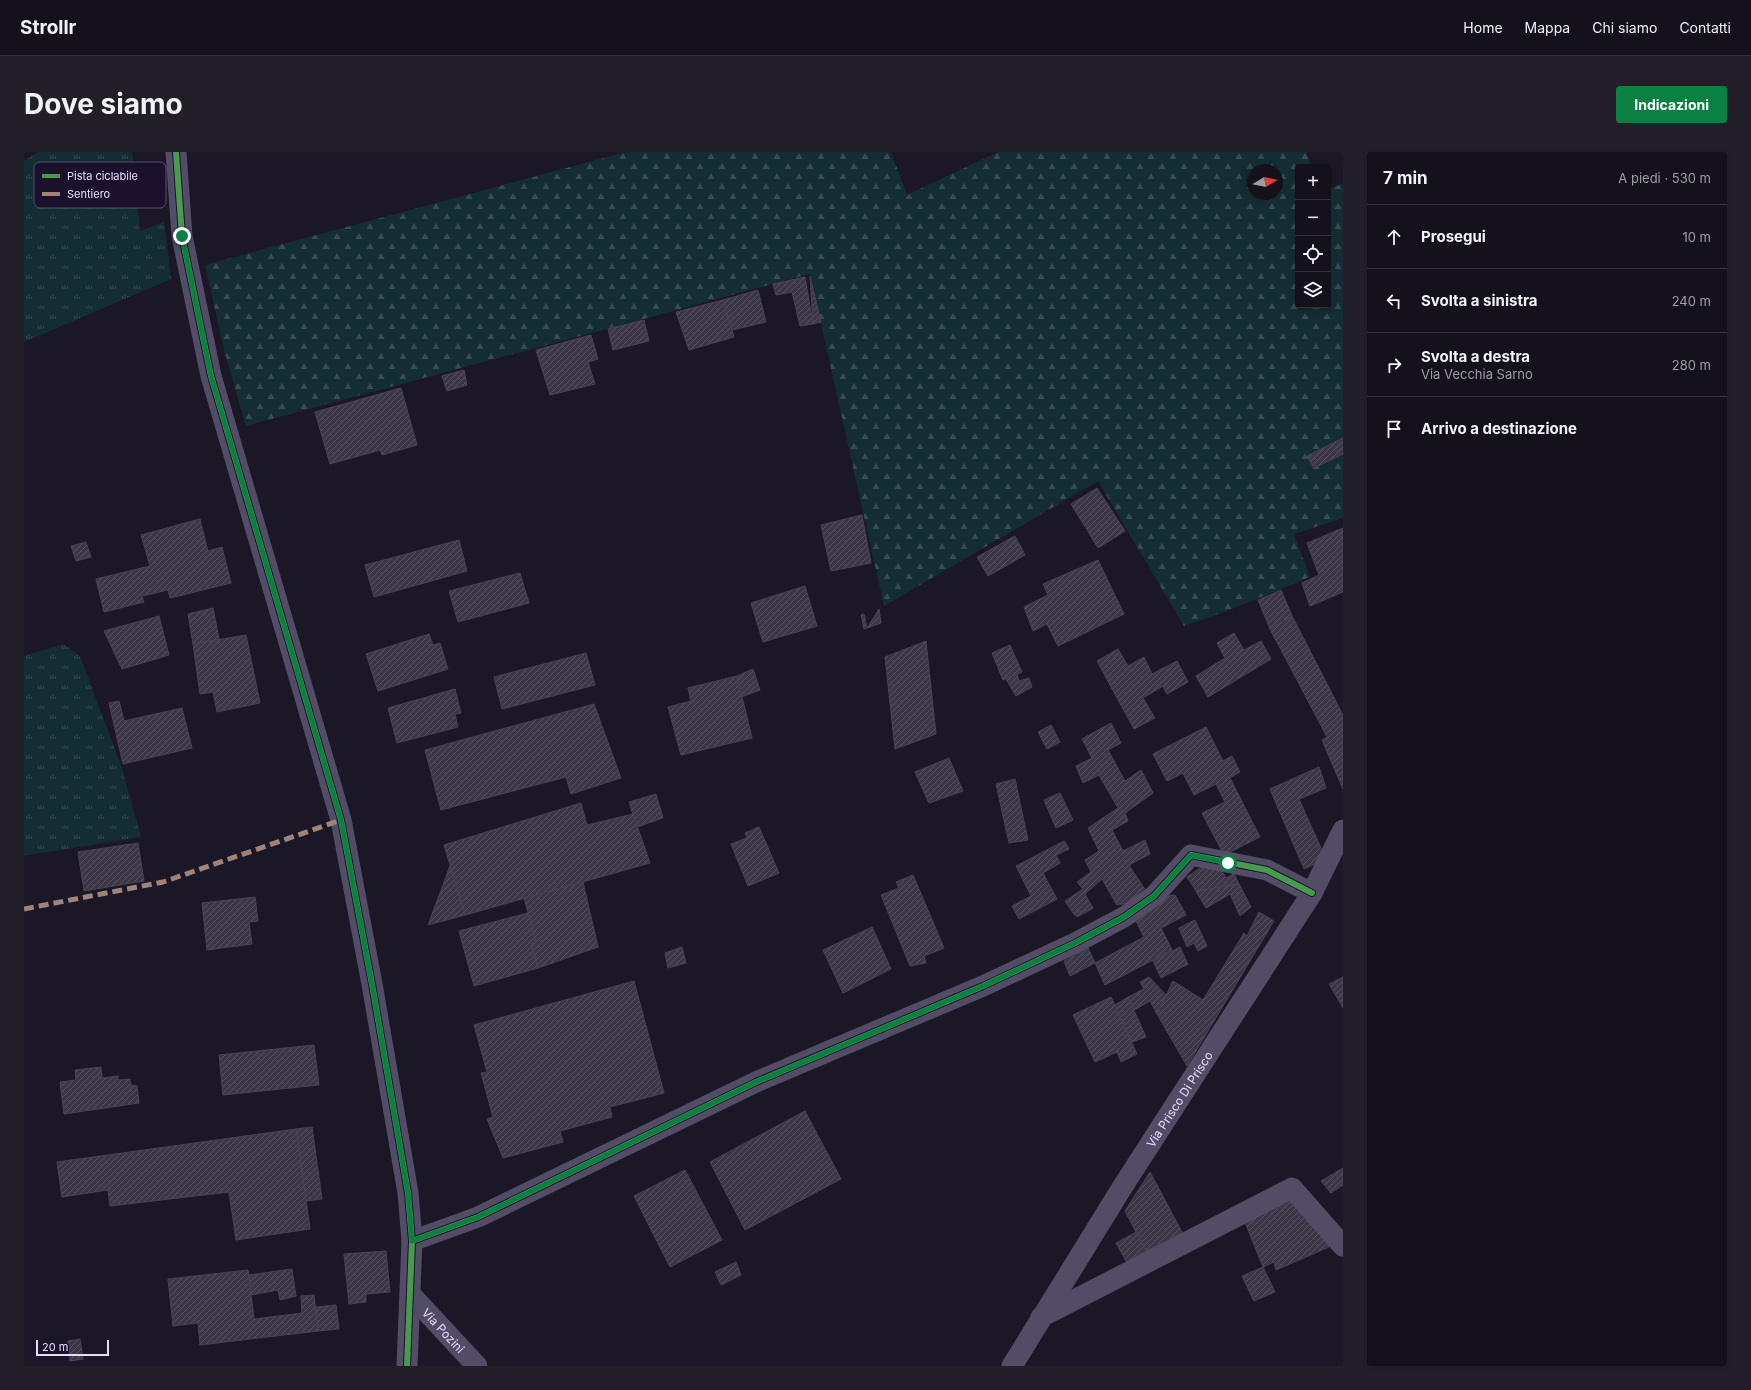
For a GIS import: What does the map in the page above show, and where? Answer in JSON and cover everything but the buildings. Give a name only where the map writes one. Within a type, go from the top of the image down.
[{"type":"street","points":[[176,152],[182,236],[211,376],[341,820],[408,1193],[412,1241],[407,1366]]},
{"type":"street","name":"Via Prisco Di Prisco","points":[[1012,1366],[1123,1186],[1312,893],[1343,830]]},
{"type":"street","points":[[412,1241],[478,1217],[756,1082],[983,986],[1075,943],[1124,917],[1154,896],[1191,855],[1267,870],[1312,893]]},
{"type":"street","points":[[1041,1317],[1292,1188],[1343,1246]]},
{"type":"street","name":"Via Pozini","points":[[411,1295],[477,1366]]},
{"type":"green space","points":[[38,152],[132,152],[133,162],[34,162],[34,208],[138,208],[140,231],[164,222],[171,279],[24,342],[24,161]]},
{"type":"green space","points":[[626,152],[891,152],[907,195],[998,152],[1306,152],[1311,164],[1295,164],[1295,308],[1331,308],[1331,188],[1343,184],[1343,518],[1294,534],[1310,577],[1227,611],[1184,626],[1098,481],[884,606],[810,274],[246,426],[224,350],[205,265]]},
{"type":"green space","points":[[63,644],[80,656],[122,768],[141,837],[24,856],[24,656]]},
{"type":"marked path","points":[[24,909],[163,882],[341,820]]},
{"type":"cycle path","points":[[176,152],[182,236],[211,376],[341,820],[372,984],[408,1193],[412,1241],[407,1366]]},
{"type":"cycle path","points":[[412,1241],[478,1217],[756,1082],[983,986],[1075,943],[1124,917],[1154,896],[1191,855],[1267,870],[1312,893]]},
{"type":"route","points":[[182,236],[211,376],[341,820],[372,984],[408,1193],[412,1241],[478,1217],[756,1082],[983,986],[1075,943],[1124,917],[1154,896],[1191,855],[1228,863]]}]
